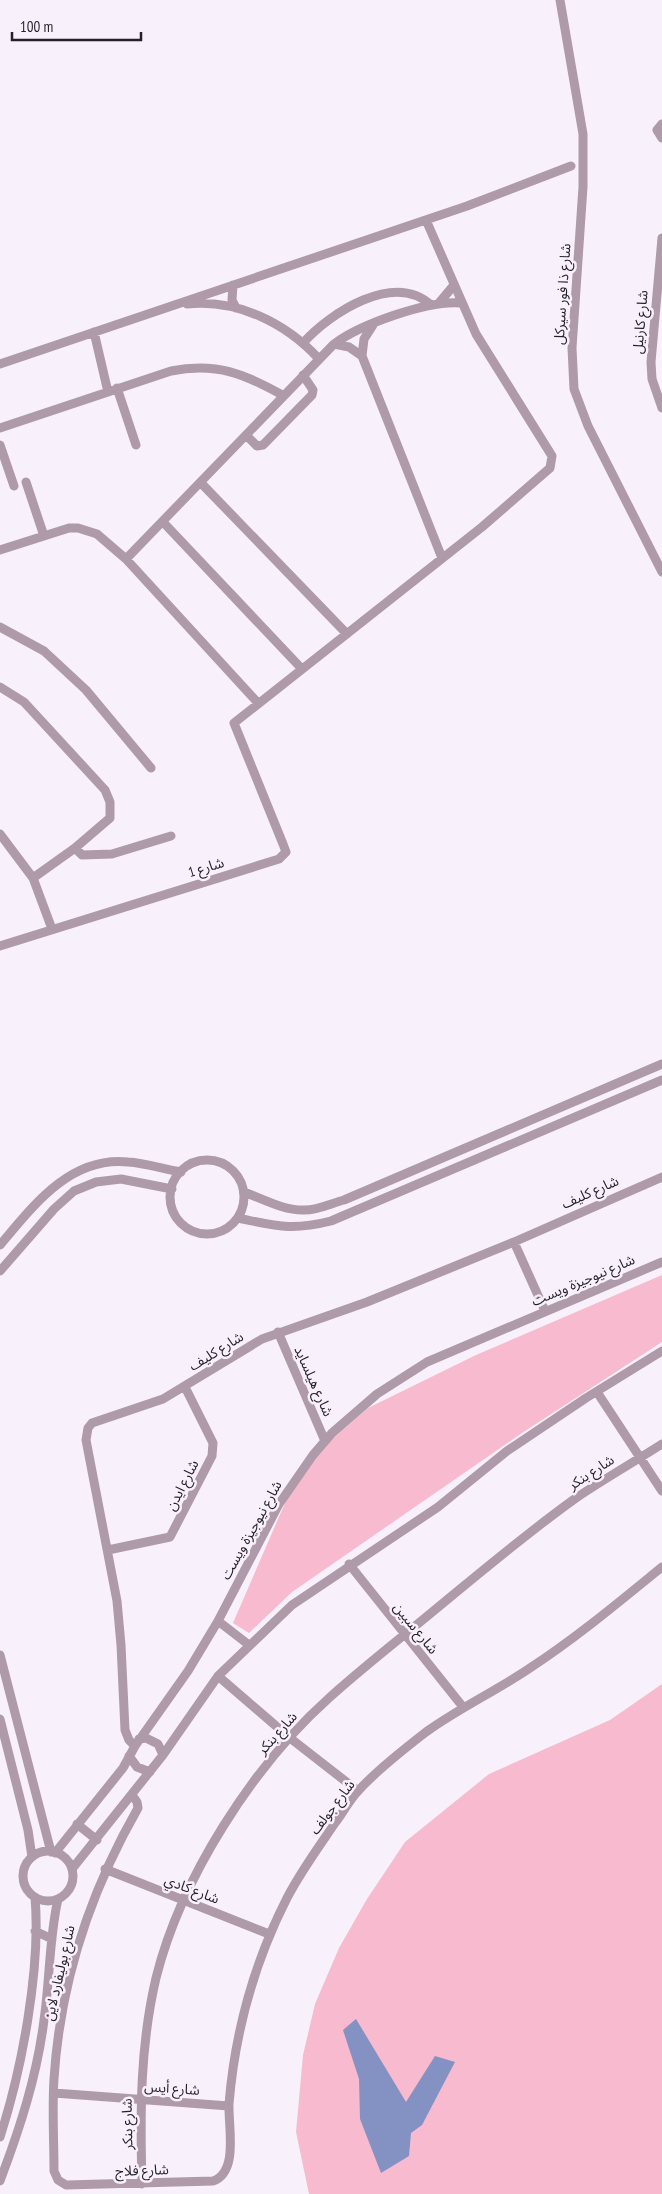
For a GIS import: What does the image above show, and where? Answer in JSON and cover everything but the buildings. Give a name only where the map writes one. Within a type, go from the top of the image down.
[{"type":"street","name":"شارع ذا فور سيركل","points":[[560,0],[583,134],[583,187],[572,348],[574,389],[585,420],[662,572]]},
{"type":"street","points":[[662,124],[657,130],[662,138]]},
{"type":"street","points":[[0,364],[426,220],[571,166]]},
{"type":"street","points":[[0,550],[69,528],[88,530],[97,534],[126,559],[258,703],[302,669],[543,476],[552,462],[552,456],[476,334],[426,220]]},
{"type":"street","name":"شارع كارنيل","points":[[661,243],[650,362],[652,379],[662,408]]},
{"type":"street","points":[[233,286],[232,295],[236,308]]},
{"type":"street","points":[[435,304],[454,286]]},
{"type":"street","points":[[303,343],[331,317],[375,297],[398,291],[408,292],[435,304]]},
{"type":"street","points":[[126,559],[334,344],[353,332],[374,323],[435,304],[462,303]]},
{"type":"street","points":[[175,305],[209,304],[236,308],[275,323],[303,343],[319,359]]},
{"type":"street","points":[[374,323],[364,339],[362,356],[442,558]]},
{"type":"street","points":[[94,332],[108,392]]},
{"type":"street","points":[[334,344],[350,347],[362,356]]},
{"type":"street","points":[[0,428],[171,371],[202,367],[232,371],[246,376],[284,396]]},
{"type":"street","points":[[247,436],[257,446],[263,445],[312,395],[313,390],[303,375]]},
{"type":"street","points":[[117,388],[136,445]]},
{"type":"street","points":[[0,445],[14,486]]},
{"type":"street","points":[[26,482],[44,536]]},
{"type":"street","points":[[201,483],[346,634]]},
{"type":"street","points":[[163,522],[302,669]]},
{"type":"street","points":[[0,627],[44,651],[79,684],[151,768]]},
{"type":"street","points":[[0,687],[24,702],[105,790],[110,802],[110,818],[75,848],[33,878]]},
{"type":"street","name":"شارع 1","points":[[0,946],[279,859],[286,852],[234,723],[258,703]]},
{"type":"street","points":[[0,834],[33,878],[52,929]]},
{"type":"street","points":[[75,848],[82,855],[112,854],[171,836]]},
{"type":"street","points":[[244,1192],[288,1208],[306,1210],[344,1200],[662,1064]]},
{"type":"street","points":[[238,1218],[284,1228],[308,1227],[331,1221],[662,1080]]},
{"type":"street","points":[[0,1245],[39,1200],[64,1178],[94,1165],[126,1161],[181,1172]]},
{"type":"street","points":[[195,1162],[216,1162],[235,1172],[244,1192],[244,1202],[238,1218],[230,1227],[208,1235],[196,1233],[185,1228],[177,1219],[172,1208],[172,1189],[181,1172],[195,1162]]},
{"type":"street","name":"شارع كليف","points":[[137,1742],[129,1740],[125,1730],[122,1645],[108,1550],[86,1440],[88,1428],[98,1420],[144,1406],[186,1387],[246,1348],[278,1332],[367,1302],[514,1242],[662,1177]]},
{"type":"street","points":[[0,1271],[54,1209],[74,1191],[96,1182],[121,1179],[172,1189]]},
{"type":"street","points":[[514,1242],[545,1312]]},
{"type":"street","name":"شارع نيوجيزة ويست","points":[[53,1852],[119,1773],[137,1742],[188,1671],[218,1620],[278,1504],[295,1479],[326,1441],[377,1394],[427,1362],[662,1262]]},
{"type":"street","name":"شارع هيلسايد","points":[[278,1332],[326,1441]]},
{"type":"street","points":[[72,1869],[107,1828],[163,1755],[218,1676],[248,1645],[292,1605],[349,1564],[438,1507],[507,1452],[662,1351]]},
{"type":"street","name":"شارع ايدن","points":[[108,1550],[170,1537],[212,1456],[213,1443],[186,1387]]},
{"type":"street","points":[[597,1392],[662,1491]]},
{"type":"street","name":"شارع بنكر","points":[[142,2184],[140,2099],[143,2049],[157,1975],[169,1936],[184,1902],[208,1853],[233,1811],[262,1771],[328,1698],[541,1524],[578,1497],[662,1444]]},
{"type":"street","name":"شارع سبين","points":[[349,1564],[404,1636],[463,1708]]},
{"type":"street","name":"شارع جولف","points":[[229,2164],[229,2106],[234,2062],[242,2018],[254,1975],[269,1934],[300,1873],[358,1791],[426,1732],[529,1669],[561,1647],[662,1567]]},
{"type":"street","points":[[218,1620],[248,1645]]},
{"type":"street","points":[[0,1655],[53,1852],[67,1861],[72,1869],[71,1887],[58,1899],[46,1901],[35,1897],[27,1889],[24,1878],[26,1867],[32,1857],[28,1830],[0,1719]]},
{"type":"street","points":[[218,1676],[290,1738],[358,1791]]},
{"type":"street","points":[[137,1742],[146,1738],[158,1744],[163,1755]]},
{"type":"street","points":[[129,1756],[137,1767],[150,1772]]},
{"type":"street","name":"شارع بوليفارد لاين","points":[[54,2171],[54,2093],[57,2046],[69,1977],[87,1917],[105,1869],[138,1806],[132,1795]]},
{"type":"street","points":[[77,1824],[97,1840]]},
{"type":"street","points":[[107,1828],[120,1838]]},
{"type":"street","points":[[32,1857],[53,1852]]},
{"type":"street","name":"شارع كادي","points":[[105,1869],[184,1902],[269,1934]]},
{"type":"street","points":[[0,2137],[21,2052],[30,1990],[35,1931],[35,1897]]},
{"type":"street","points":[[0,2181],[21,2125],[35,2077],[46,2011],[52,1939],[58,1899]]},
{"type":"street","points":[[35,1931],[52,1939]]},
{"type":"street","name":"شارع أيس","points":[[54,2093],[229,2106]]},
{"type":"street","name":"شارع فلاج","points":[[54,2171],[58,2180],[66,2185],[142,2184],[213,2181],[224,2175],[229,2164]]},
{"type":"shaded area","points":[[662,1275],[662,1342],[522,1433],[292,1592],[249,1633],[233,1623],[301,1466],[368,1408],[476,1355]]},
{"type":"shaded area","points":[[662,1684],[662,2194],[309,2194],[296,2132],[303,2055],[315,2004],[339,1948],[367,1899],[405,1842],[489,1774],[610,1720]]},
{"type":"water","points":[[356,2019],[406,2102],[435,2056],[455,2062],[422,2125],[411,2133],[409,2156],[381,2173],[360,2119],[359,2079],[343,2030]]}]
